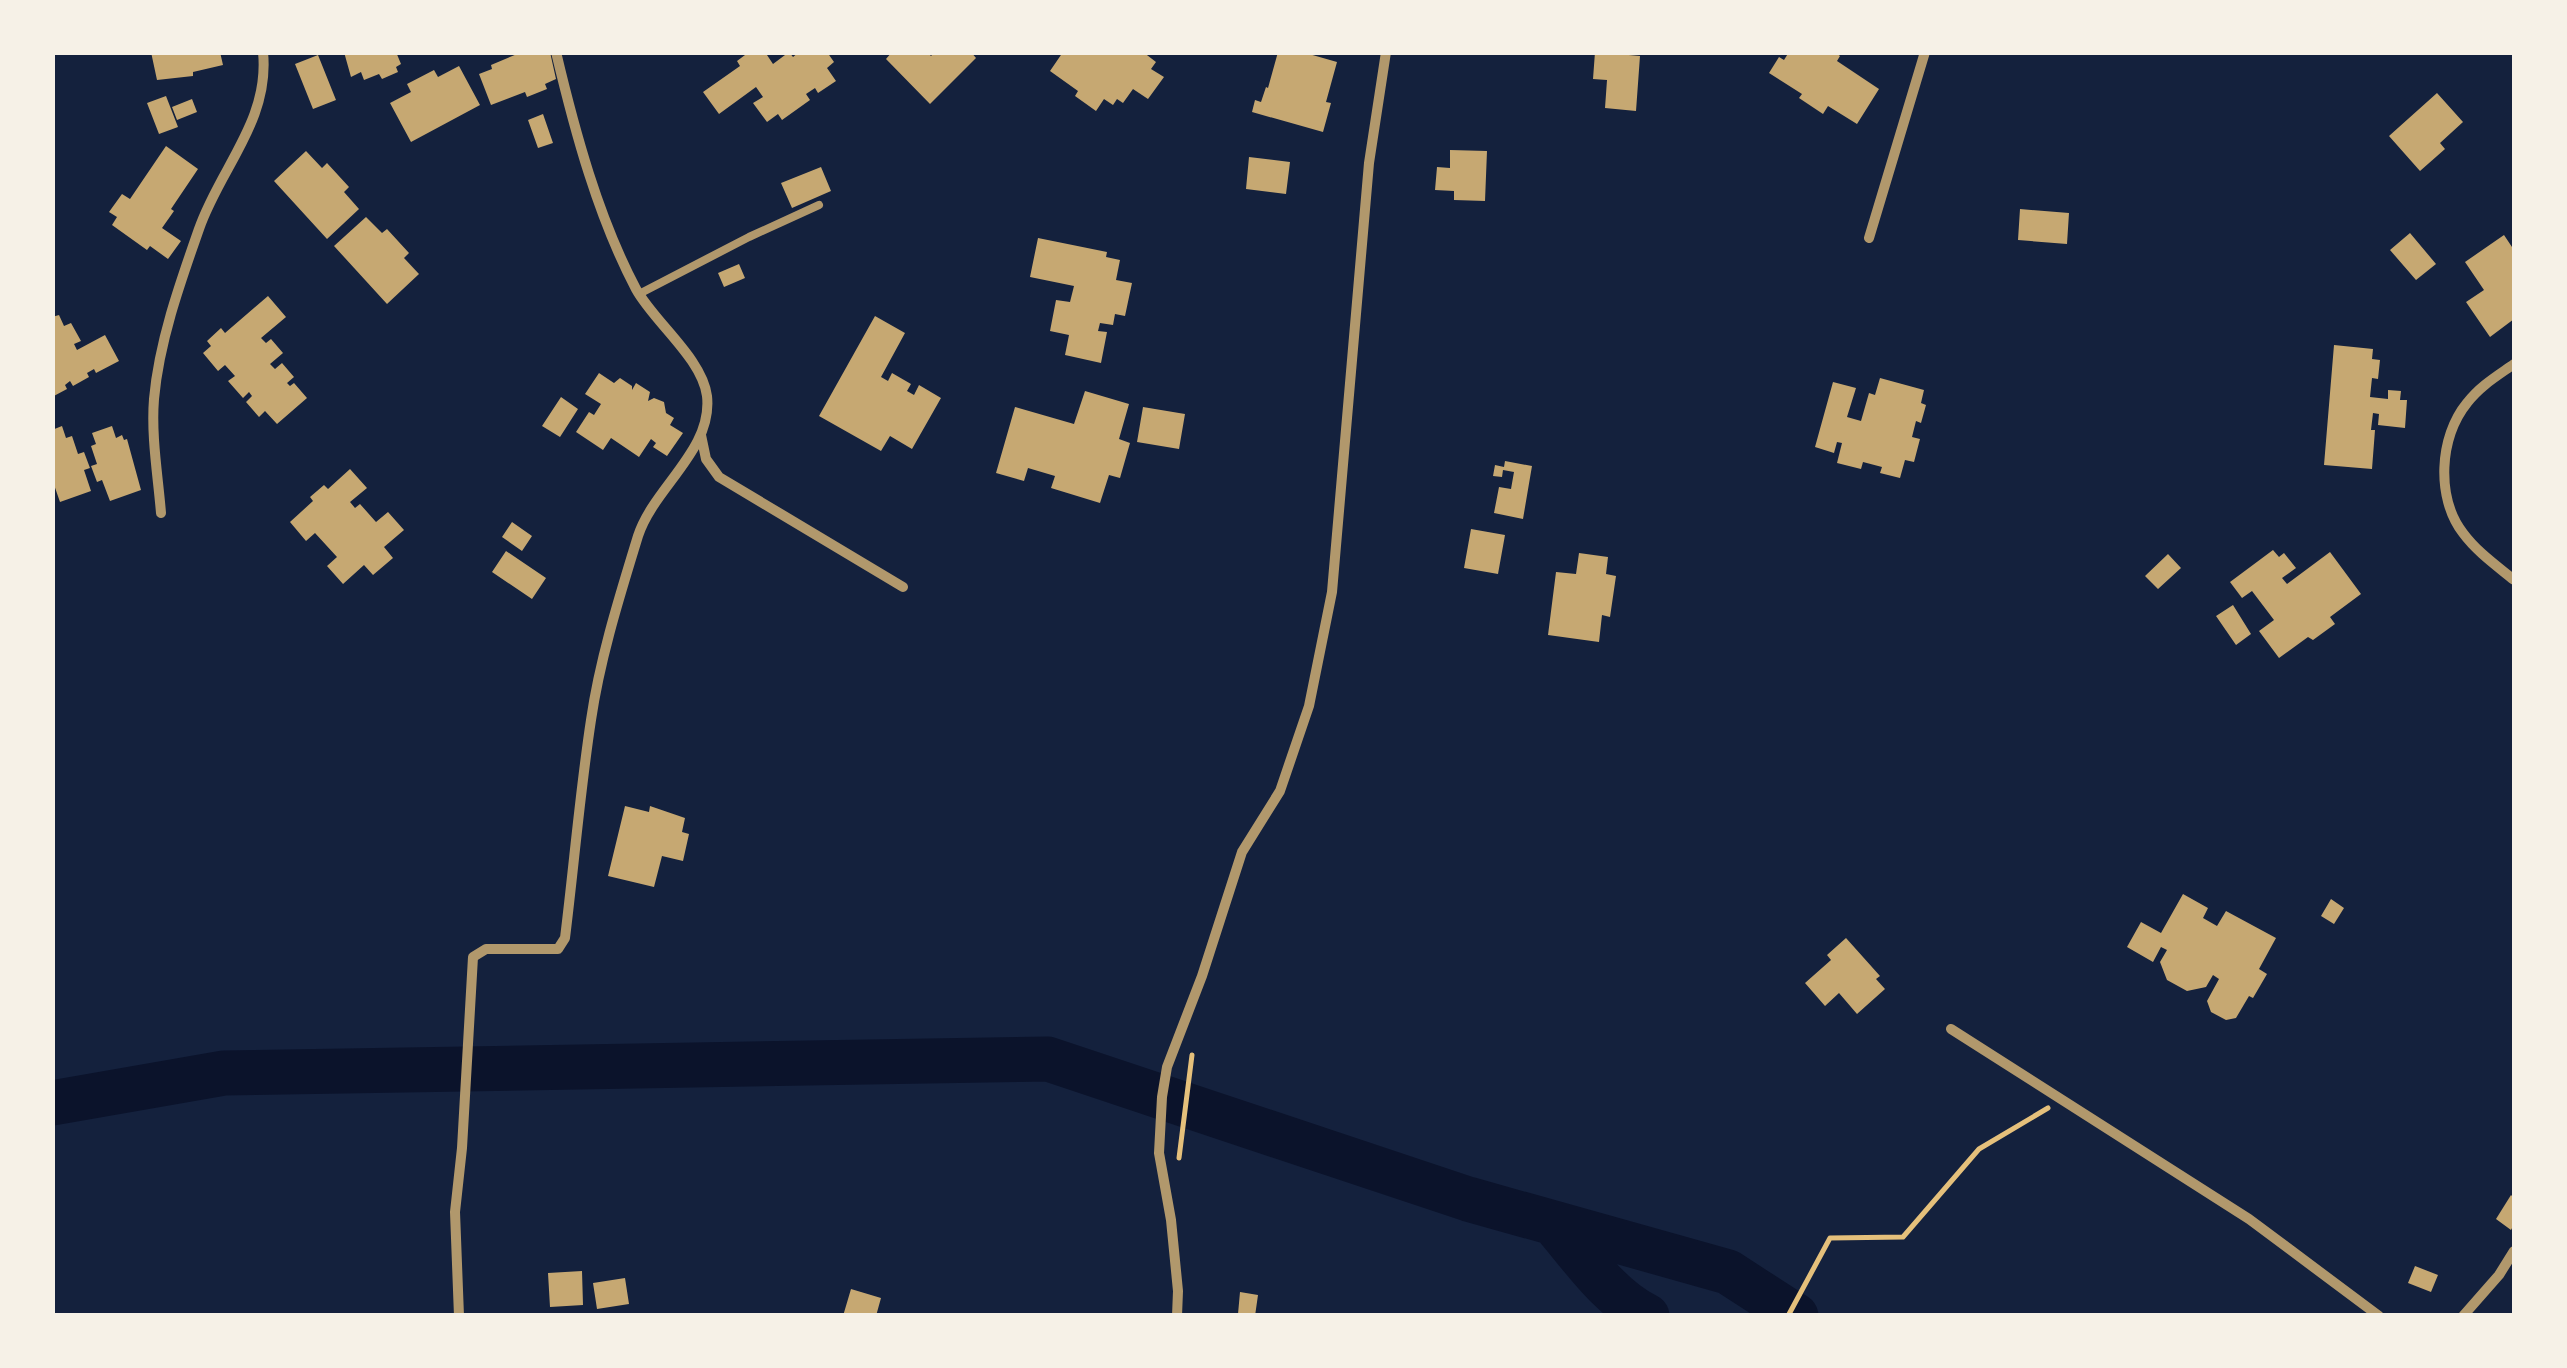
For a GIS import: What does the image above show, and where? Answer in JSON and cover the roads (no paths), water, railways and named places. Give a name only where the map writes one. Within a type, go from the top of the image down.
[{"type":"street","points":[[161,514],[154,401],[161,358],[200,223],[261,102],[263,52]]},
{"type":"street","points":[[460,1316],[455,1212],[473,957],[486,949],[558,949],[565,938],[592,716],[611,632],[640,530],[661,492],[701,436],[707,412],[706,392],[694,366],[639,294],[619,254],[568,105],[556,52]]},
{"type":"street","points":[[1177,1316],[1171,1220],[1159,1153],[1162,1097],[1167,1067],[1202,976],[1242,852],[1280,791],[1309,706],[1332,592],[1369,163],[1386,52]]},
{"type":"street","points":[[1869,238],[1925,52]]},
{"type":"street","points":[[2514,364],[2482,386],[2463,406],[2444,462],[2451,514],[2479,551],[2514,580]]},
{"type":"street","points":[[701,436],[706,459],[719,477],[902,587]]},
{"type":"street","points":[[1952,1029],[2248,1219],[2379,1316]]},
{"type":"street","points":[[2463,1316],[2499,1275],[2514,1251]]},
{"type":"lane","points":[[639,294],[749,236],[819,205]]},
{"type":"waterway","points":[[52,1103],[224,1073],[1048,1059],[1468,1199],[1728,1272],[1796,1316]]},
{"type":"waterway","points":[[1553,1223],[1608,1287],[1647,1316]]}]
